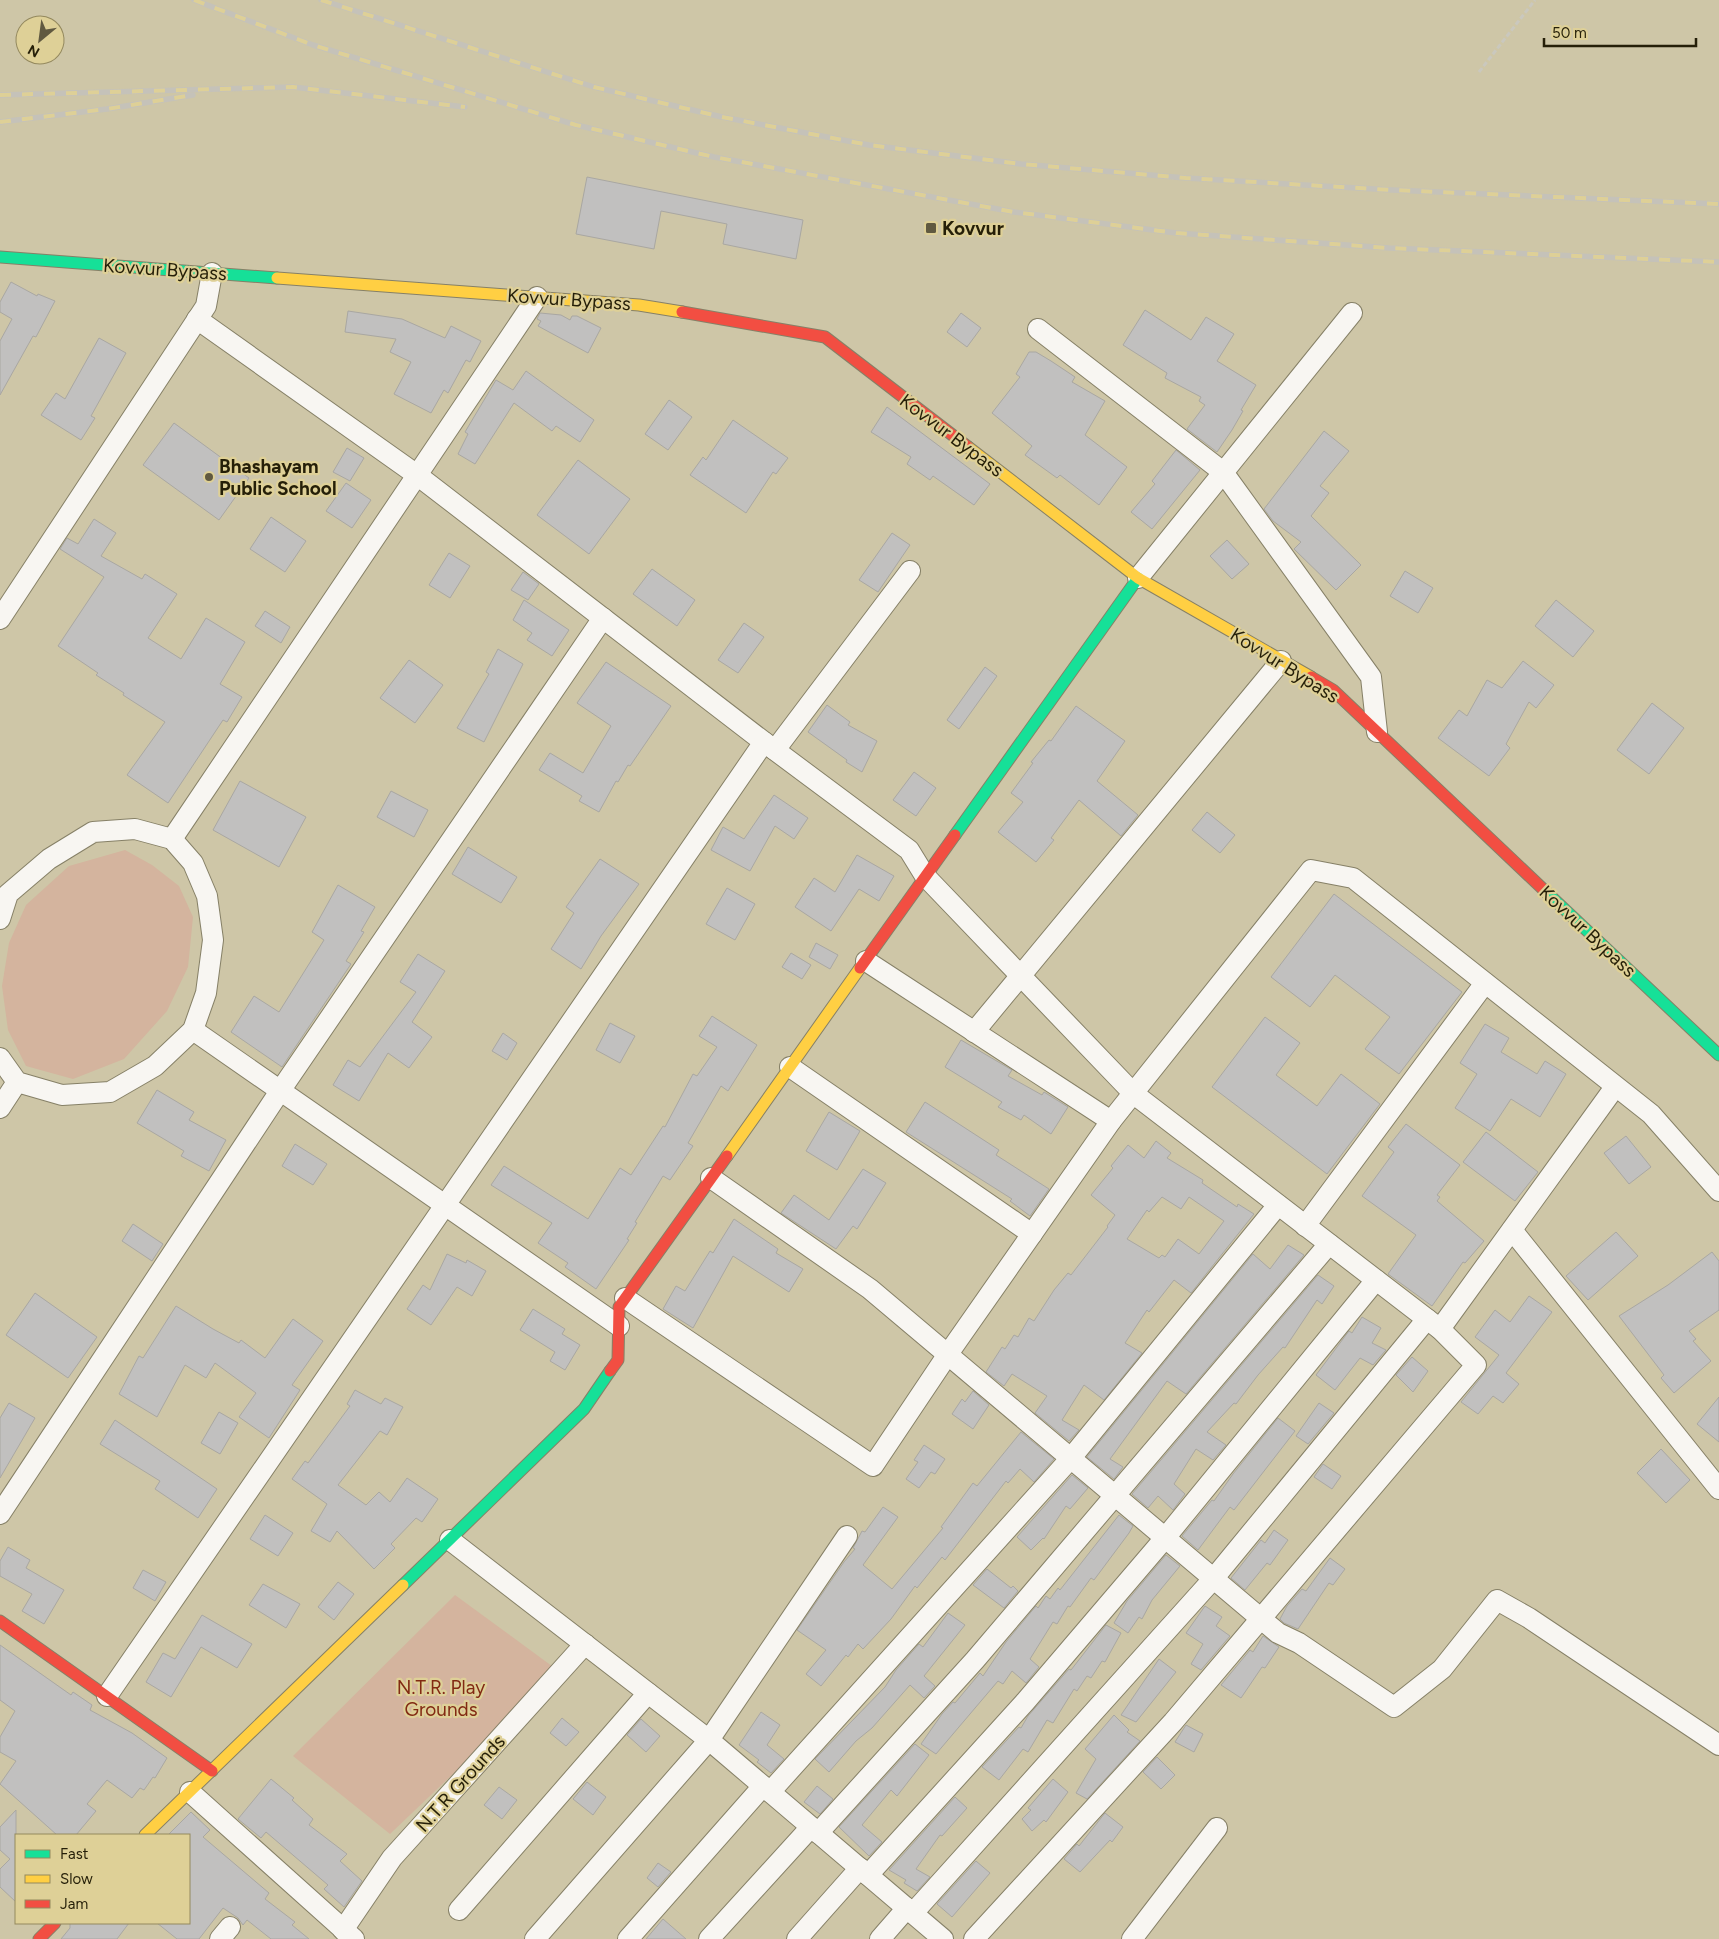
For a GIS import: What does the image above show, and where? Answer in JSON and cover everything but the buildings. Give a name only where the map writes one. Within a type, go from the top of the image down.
[{"type":"street","name":"Kovvur Bypass","points":[[0,257],[639,305],[825,337],[1138,578],[1333,690],[1719,1055]]},
{"type":"street","points":[[0,618],[206,306],[212,273]]},
{"type":"street","points":[[172,839],[537,297]]},
{"type":"street","points":[[146,1834],[584,1410],[618,1360],[619,1307],[1138,578],[1352,312]]},
{"type":"street","points":[[197,319],[417,475],[770,746],[909,850],[926,876],[1134,1094],[1434,1324],[1476,1365],[1262,1619],[1172,1722],[974,1939]]},
{"type":"street","points":[[1038,329],[1223,472],[1372,677],[1377,732]]},
{"type":"street","points":[[107,1696],[446,1206],[770,746],[910,571]]},
{"type":"street","points":[[0,1514],[280,1091],[603,618]]},
{"type":"street","points":[[974,1032],[1282,661]]},
{"type":"street","points":[[0,919],[4,891],[32,872],[93,832],[135,830],[172,839],[193,863],[207,896],[213,940],[206,993],[193,1030],[155,1066],[110,1092],[62,1095],[17,1082],[0,1058]]},
{"type":"street","points":[[626,1298],[873,1466],[948,1354],[1111,1122],[1311,870],[1352,878],[1651,1114],[1719,1191]]},
{"type":"street","points":[[866,961],[1111,1122]]},
{"type":"street","points":[[1305,1226],[1485,983]]},
{"type":"street","points":[[193,1030],[619,1326]]},
{"type":"street","points":[[790,1067],[1032,1234]]},
{"type":"street","points":[[0,1108],[17,1082]]},
{"type":"street","points":[[880,1939],[910,1911],[1214,1578],[1434,1324],[1512,1230],[1615,1087]]},
{"type":"street","points":[[711,1178],[870,1289],[1278,1633],[1299,1643],[1394,1707],[1442,1669],[1497,1600],[1528,1618],[1719,1744]]},
{"type":"street","points":[[628,1939],[1071,1458],[1278,1205]]},
{"type":"street","points":[[1512,1230],[1719,1489]]},
{"type":"street","points":[[709,1939],[815,1830],[975,1660],[1329,1244]]},
{"type":"street","points":[[798,1939],[1025,1702],[1165,1538],[1376,1280]]},
{"type":"street","points":[[535,1939],[709,1740],[847,1536]]},
{"type":"street","points":[[450,1540],[709,1740],[943,1939]]},
{"type":"street","points":[[0,1621],[212,1770]]},
{"type":"street","name":"N.T.R Grounds","points":[[348,1934],[392,1858],[585,1644]]},
{"type":"street","points":[[459,1910],[648,1693]]},
{"type":"street","points":[[190,1792],[348,1934]]},
{"type":"street","points":[[1132,1939],[1217,1828]]},
{"type":"street","points":[[39,1939],[54,1924]]},
{"type":"path","points":[[1479,72],[1535,0]]},
{"type":"green space","points":[[125,850],[152,865],[179,886],[193,917],[188,967],[167,1011],[124,1059],[73,1079],[26,1066],[8,1030],[2,986],[9,943],[26,905],[69,866]]},
{"type":"green space","name":"N.T.R. Play Grounds","points":[[455,1595],[560,1672],[390,1834],[293,1756]]},
{"type":"railway","points":[[194,0],[313,45],[576,125],[714,157],[1014,212],[1176,233],[1389,248],[1719,262]]},
{"type":"railway","points":[[321,0],[594,87],[722,117],[869,145],[1021,164],[1186,178],[1392,190],[1719,204]]},
{"type":"railway","points":[[0,95],[293,87],[465,107]]},
{"type":"railway","points":[[0,122],[107,109],[193,95]]},
{"type":"traffic: fast","points":[[0,257],[277,278]]},
{"type":"traffic: fast","points":[[955,835],[1138,578]]},
{"type":"traffic: fast","points":[[1544,890],[1719,1055]]},
{"type":"traffic: fast","points":[[403,1585],[584,1409],[610,1371]]},
{"type":"traffic: slow","points":[[277,278],[639,305],[682,312]]},
{"type":"traffic: slow","points":[[968,447],[1138,578],[1311,677]]},
{"type":"traffic: slow","points":[[727,1156],[860,968]]},
{"type":"traffic: slow","points":[[146,1834],[403,1585]]},
{"type":"traffic: jam","points":[[682,312],[825,337],[968,447]]},
{"type":"traffic: jam","points":[[1311,677],[1333,690],[1544,890]]},
{"type":"traffic: jam","points":[[860,968],[955,835]]},
{"type":"traffic: jam","points":[[610,1371],[618,1360],[619,1307],[727,1156]]},
{"type":"traffic: jam","points":[[0,1621],[212,1771]]},
{"type":"traffic: jam","points":[[39,1939],[54,1924]]},
{"type":"place","name":"Kovvur","points":[[931,228]]},
{"type":"place","name":"Bhashayam Public School","points":[[209,477]]}]
